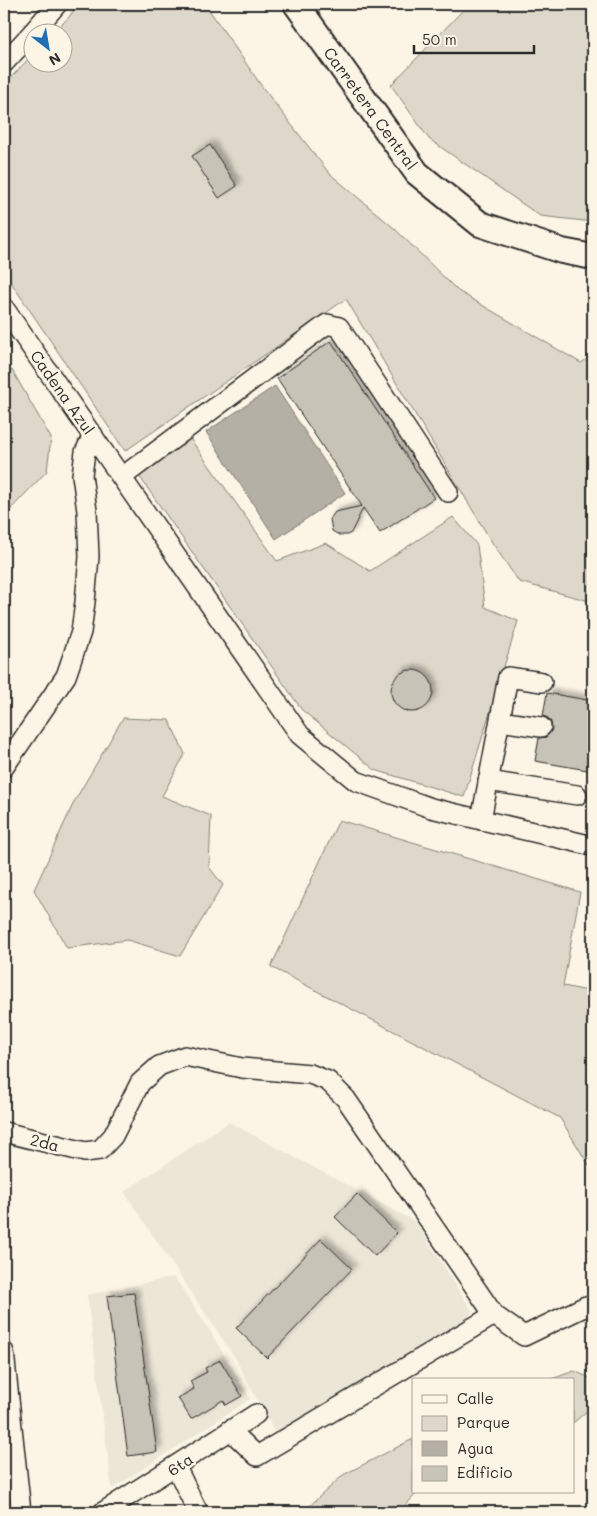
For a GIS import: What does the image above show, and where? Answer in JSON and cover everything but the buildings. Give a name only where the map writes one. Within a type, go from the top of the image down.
[{"type":"main road","name":"Carretera Central","points":[[296,4],[417,172],[480,224],[562,251],[593,257]]},
{"type":"street","points":[[42,22],[57,4]]},
{"type":"street","points":[[4,63],[22,44]]},
{"type":"street","name":"Cadena Azul","points":[[4,308],[300,735],[356,781],[431,808],[593,846]]},
{"type":"street","points":[[122,477],[327,324],[339,327],[448,492]]},
{"type":"street","points":[[4,767],[66,676],[81,632],[89,557],[87,511],[82,475],[85,452],[93,435]]},
{"type":"street","points":[[481,820],[508,677],[542,682]]},
{"type":"street","points":[[500,721],[541,727]]},
{"type":"street","points":[[488,781],[577,795]]},
{"type":"street","name":"2da","points":[[4,1132],[86,1152],[100,1150],[113,1136],[140,1083],[159,1066],[185,1056],[242,1068],[310,1074],[328,1080],[346,1099],[494,1315]]},
{"type":"street","points":[[230,1430],[257,1456],[494,1315],[524,1336],[586,1306],[593,1310]]},
{"type":"street","points":[[4,1352],[21,1512]]},
{"type":"street","name":"6ta","points":[[103,1512],[256,1414]]},
{"type":"street","points":[[176,1467],[198,1512]]},
{"type":"shaded area","points":[[229,1122],[416,1222],[472,1311],[461,1331],[275,1433],[235,1358],[124,1192]]},
{"type":"shaded area","points":[[174,1277],[206,1324],[250,1399],[112,1489],[87,1295]]},
{"type":"green space","points":[[78,4],[205,4],[263,88],[329,173],[394,228],[458,291],[581,363],[593,355],[593,602],[519,582],[493,544],[346,299],[125,451],[4,272],[4,85],[22,66],[22,72],[72,72],[72,22],[64,22]]},
{"type":"green space","points":[[459,4],[593,4],[593,222],[540,216],[429,139],[391,85],[463,10]]},
{"type":"green space","points":[[12,370],[51,438],[47,471],[4,516],[4,375]]},
{"type":"green space","points":[[189,437],[277,561],[326,543],[370,571],[453,517],[477,545],[485,607],[518,621],[464,797],[375,770],[302,710],[137,473]]},
{"type":"green space","points":[[123,718],[169,720],[185,754],[162,796],[211,816],[209,867],[223,885],[180,956],[127,940],[67,948],[34,890],[74,802]]},
{"type":"green space","points":[[339,820],[580,892],[563,986],[593,992],[593,1172],[560,1118],[271,967]]},
{"type":"green space","points":[[574,1371],[593,1379],[593,1406],[574,1422],[574,1378],[555,1378]]},
{"type":"green space","points":[[412,1440],[412,1494],[416,1494],[399,1512],[303,1512],[343,1475]]},
{"type":"water","points":[[275,386],[345,493],[276,539],[206,432]]}]
